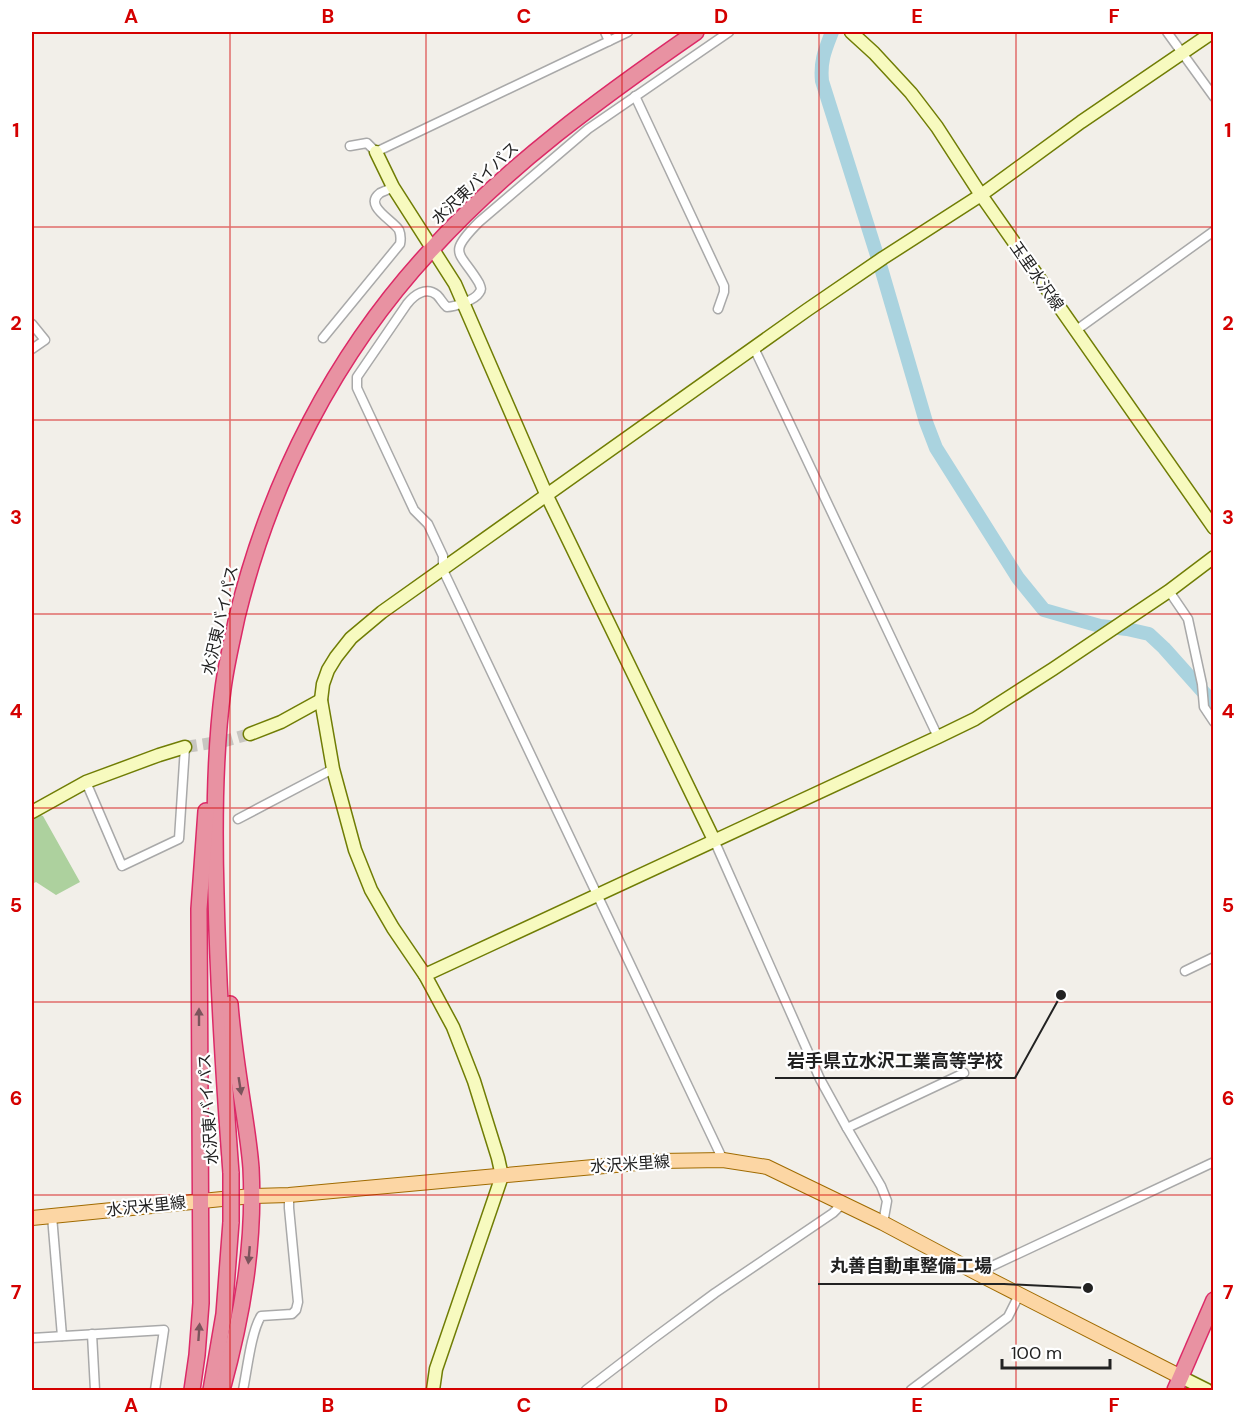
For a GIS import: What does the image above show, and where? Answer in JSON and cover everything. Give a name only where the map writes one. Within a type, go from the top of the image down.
[{"type":"highway","name":"水沢東バイパス","points":[[211,1390],[224,1314],[231,1222],[231,1173],[219,982],[215,861],[216,778],[223,689],[231,642],[254,553],[288,467],[329,386],[354,346],[432,248],[528,157],[586,111],[696,32]]},
{"type":"highway","points":[[192,1390],[201,1303],[199,909],[202,849],[215,735],[223,689]]},
{"type":"highway","points":[[215,861],[235,1056],[248,1138],[252,1196],[246,1288],[222,1390]]},
{"type":"highway","points":[[1178,1384],[1214,1300]]},
{"type":"main road","name":"水沢米里線","points":[[32,1218],[252,1196],[289,1195],[658,1161],[723,1160],[766,1167],[843,1203],[1019,1295],[1178,1384]]},
{"type":"street","points":[[605,32],[609,41]]},
{"type":"street","points":[[376,152],[628,32]]},
{"type":"street","points":[[723,1160],[443,570],[443,556],[428,524],[414,510],[362,399],[357,388],[357,376],[406,304],[414,296],[431,291],[447,307],[454,307],[478,295],[481,288],[477,279],[460,256],[460,244],[466,235],[588,129],[729,32]]},
{"type":"street","name":"玉里水沢線","points":[[851,32],[911,93],[937,128],[1075,331],[1214,528]]},
{"type":"street","points":[[1167,32],[1214,97]]},
{"type":"street","points":[[433,1390],[436,1369],[502,1176],[474,1081],[453,1027],[425,975],[393,928],[371,890],[355,850],[333,769],[321,700],[328,670],[351,638],[382,612],[754,348],[981,195],[1081,122],[1213,32]]},
{"type":"street","points":[[635,96],[724,286],[718,309]]},
{"type":"street","points":[[350,146],[367,143],[376,152],[393,187],[464,302],[547,496],[714,840],[820,1079],[881,1186],[887,1201],[883,1223]]},
{"type":"street","points":[[323,338],[400,244],[399,230],[375,206],[375,199],[393,187]]},
{"type":"street","points":[[1075,331],[1214,231]]},
{"type":"street","points":[[32,324],[45,340],[32,349]]},
{"type":"street","points":[[754,348],[938,737]]},
{"type":"street","points":[[425,975],[975,718],[1169,591],[1214,557]]},
{"type":"street","points":[[1169,591],[1188,619],[1202,684],[1204,707],[1214,722]]},
{"type":"street","points":[[250,734],[281,722],[321,700]]},
{"type":"street","points":[[32,812],[86,782],[185,747],[179,839],[122,866],[86,782]]},
{"type":"street","points":[[238,819],[333,769]]},
{"type":"street","points":[[1185,971],[1214,957]]},
{"type":"street","points":[[847,1128],[964,1073]]},
{"type":"street","points":[[977,1273],[1214,1162]]},
{"type":"street","points":[[243,1390],[253,1340],[261,1316],[292,1314],[298,1302],[289,1195]]},
{"type":"street","points":[[586,1390],[715,1293],[833,1213],[843,1203]]},
{"type":"street","points":[[52,1216],[62,1336]]},
{"type":"street","points":[[910,1390],[1008,1317],[1019,1295]]},
{"type":"street","points":[[32,1338],[164,1330],[155,1390]]},
{"type":"street","points":[[92,1334],[95,1390]]},
{"type":"street","points":[[1178,1384],[1207,1390]]},
{"type":"green space","points":[[32,811],[43,816],[80,882],[56,895],[36,882],[32,884]]},
{"type":"waterway","points":[[832,32],[822,61],[822,81],[881,268],[926,422],[936,448],[1018,578],[1044,610],[1100,626],[1149,634],[1214,704]]},
{"type":"tunnel","points":[[185,747],[225,741],[250,734]]},
{"type":"place","name":"岩手県立水沢工業高等学校","points":[[1061,995]]},
{"type":"place","name":"丸善自動車整備工場","points":[[1088,1288]]}]
